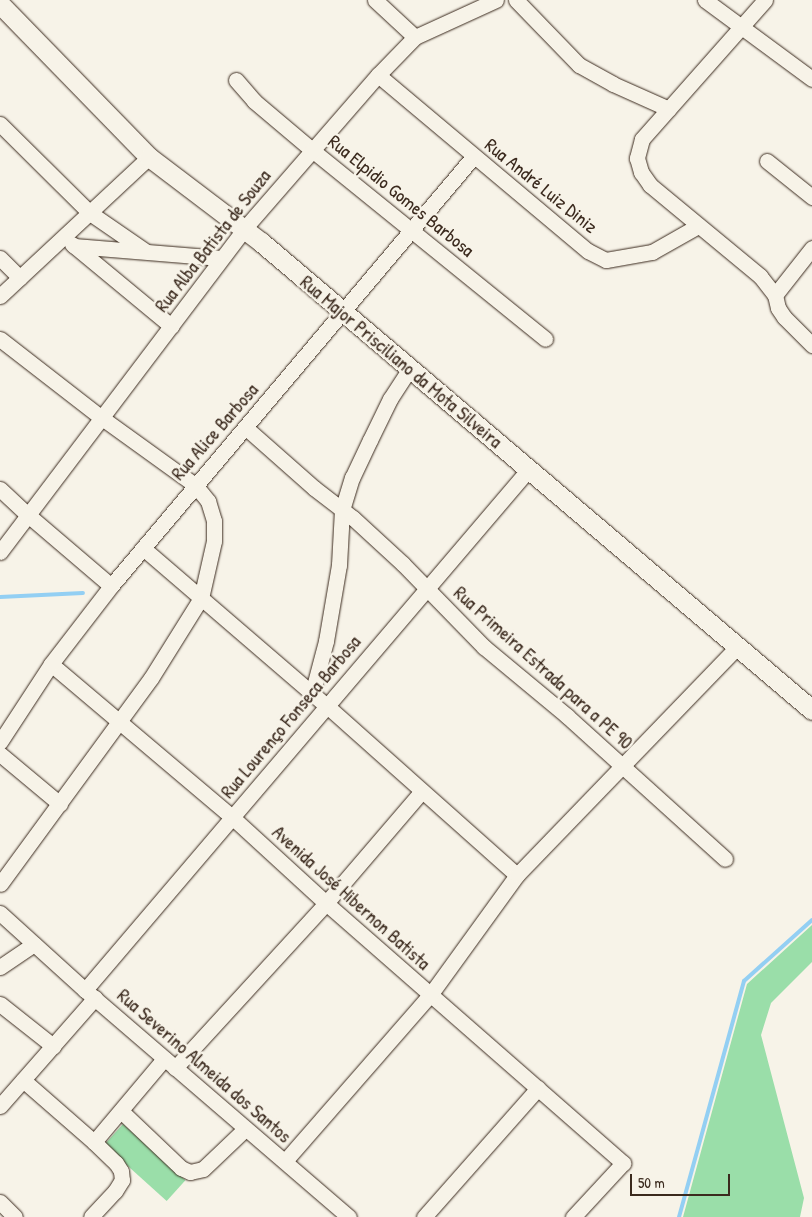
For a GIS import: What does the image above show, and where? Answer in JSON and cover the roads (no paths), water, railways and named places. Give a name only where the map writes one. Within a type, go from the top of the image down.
[{"type":"main road","name":"Rua Major Prisciliano da Mota Silveira","points":[[0,4],[149,157],[244,229],[812,710]]},
{"type":"street","points":[[375,0],[415,37]]},
{"type":"street","name":"Rua Alba Batista de Souza","points":[[0,552],[221,258],[378,75],[415,37],[496,0]]},
{"type":"street","points":[[516,0],[579,65],[613,84],[669,108]]},
{"type":"street","points":[[705,0],[812,79]]},
{"type":"street","points":[[765,0],[642,139],[637,158],[641,172],[650,185],[760,276],[775,295],[778,308],[784,317],[812,345]]},
{"type":"street","name":"Rua André Luiz Diniz","points":[[378,75],[473,157],[588,251],[606,260],[652,252],[698,226]]},
{"type":"street","name":"Rua Elpidio Gomes Barbosa","points":[[236,80],[254,101],[312,150],[545,339]]},
{"type":"street","points":[[0,124],[90,213],[145,251]]},
{"type":"street","points":[[0,296],[20,278],[69,242],[90,213],[149,157]]},
{"type":"street","name":"Rua Alice Barbosa","points":[[0,742],[51,664],[111,586],[473,157]]},
{"type":"street","points":[[767,161],[812,196]]},
{"type":"street","points":[[69,242],[221,258]]},
{"type":"street","points":[[69,242],[171,326]]},
{"type":"street","points":[[775,295],[812,248]]},
{"type":"street","points":[[0,258],[20,278]]},
{"type":"street","points":[[0,339],[102,418],[196,485],[208,502],[214,521],[214,541],[200,598],[151,678],[0,884]]},
{"type":"street","points":[[312,694],[326,641],[339,566],[342,510],[352,478],[370,440],[390,399],[410,368]]},
{"type":"street","name":"Rua Primeira Estrada para a PE 90","points":[[245,427],[396,557],[484,647],[623,766],[725,859]]},
{"type":"street","name":"Rua Lourenço Fonseca Barbosa","points":[[0,1106],[53,1046],[90,994],[232,817],[528,470]]},
{"type":"street","points":[[0,489],[28,516],[111,586]]},
{"type":"street","points":[[143,548],[327,706],[421,792],[517,875]]},
{"type":"street","points":[[285,1161],[430,995],[517,875],[737,647]]},
{"type":"street","name":"Avenida José Hibernon Batista","points":[[51,664],[232,817],[326,904],[623,1163],[573,1217]]},
{"type":"street","points":[[0,754],[60,804]]},
{"type":"street","points":[[94,1142],[121,1111],[326,904],[421,792]]},
{"type":"street","name":"Rua Severino Almeida dos Santos","points":[[0,913],[90,994],[349,1217]]},
{"type":"street","points":[[0,967],[34,944]]},
{"type":"street","points":[[0,1004],[53,1046]]},
{"type":"street","points":[[23,1080],[94,1142],[116,1163],[121,1171],[122,1180],[115,1191],[91,1217]]},
{"type":"street","points":[[424,1217],[538,1088]]},
{"type":"street","points":[[121,1111],[181,1168],[190,1172],[204,1169],[245,1129]]},
{"type":"street","points":[[0,1202],[15,1217]]},
{"type":"waterway","points":[[0,597],[83,593]]},
{"type":"waterway","points":[[679,1217],[744,981],[812,920]]}]
